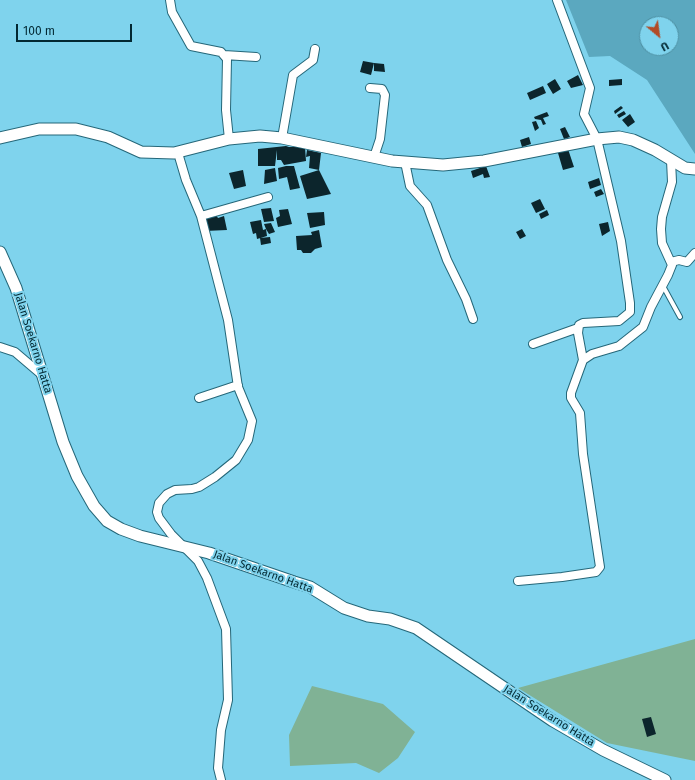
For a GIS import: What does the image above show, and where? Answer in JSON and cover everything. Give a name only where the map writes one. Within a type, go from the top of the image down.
[{"type":"street","points":[[170,0],[172,12],[191,46],[221,52],[227,59],[226,110],[229,139]]},
{"type":"street","points":[[533,344],[578,328],[579,325],[583,323],[619,321],[630,312],[621,241],[597,138],[584,114],[586,100],[590,94],[586,74],[557,0]]},
{"type":"street","points":[[282,138],[293,76],[313,60],[315,49]]},
{"type":"street","points":[[224,55],[256,57]]},
{"type":"street","points":[[370,88],[382,89],[385,95],[380,139],[374,158]]},
{"type":"street","points":[[0,138],[39,129],[76,129],[108,137],[141,152],[178,153],[229,139],[260,136],[282,138],[374,158],[443,165],[463,163],[597,138],[619,138],[633,140],[685,168],[695,170]]},
{"type":"street","points":[[178,153],[186,180],[201,216],[228,320],[238,385],[252,421],[251,430],[245,448],[236,460],[216,477],[192,489],[175,490],[167,494],[159,503],[157,512],[159,518],[176,540],[198,561],[207,578],[226,629],[228,700],[220,739],[218,768],[221,780]]},
{"type":"street","points":[[583,360],[592,354],[619,346],[643,327],[663,286],[672,265],[662,243],[661,229],[662,217],[670,190],[671,160]]},
{"type":"street","points":[[405,162],[410,186],[426,206],[447,260],[466,299],[473,319]]},
{"type":"street","points":[[201,216],[268,197]]},
{"type":"street","name":"Jalan Soekarno Hatta","points":[[0,252],[16,288],[66,449],[76,476],[94,506],[107,521],[121,530],[209,553],[310,588],[344,608],[368,616],[390,619],[416,628],[553,721],[603,750],[665,780]]},
{"type":"street","points":[[671,262],[679,260],[688,262],[695,253]]},
{"type":"street","points":[[518,581],[596,572],[600,567],[583,454],[580,413],[571,398],[583,360],[578,328]]},
{"type":"street","points":[[0,347],[15,352],[43,375]]},
{"type":"street","points":[[199,398],[238,385]]},
{"type":"lane","points":[[663,286],[680,317]]},
{"type":"green space","points":[[695,639],[695,761],[607,743],[518,688]]},
{"type":"green space","points":[[312,686],[383,704],[415,732],[398,758],[379,773],[356,763],[290,766],[289,735]]},
{"type":"water","points":[[566,0],[695,0],[695,154],[647,80],[610,56],[589,57]]},
{"type":"building","points":[[363,61],[374,63],[371,75],[360,72]]},
{"type":"building","points":[[374,63],[384,64],[385,72],[374,71]]},
{"type":"building","points":[[578,75],[583,85],[571,88],[567,81]]},
{"type":"building","points":[[555,79],[561,89],[553,94],[547,84]]},
{"type":"building","points":[[622,79],[622,85],[609,86],[609,80]]},
{"type":"building","points":[[543,86],[546,93],[530,100],[527,93]]},
{"type":"building","points":[[621,106],[623,108],[615,114],[614,111]]},
{"type":"building","points":[[624,111],[626,114],[619,118],[617,115]]},
{"type":"building","points":[[547,112],[549,116],[543,118],[546,124],[543,125],[541,120],[535,119],[534,117]]},
{"type":"building","points":[[630,114],[635,122],[628,127],[622,120]]},
{"type":"building","points":[[536,121],[539,128],[535,131],[532,122]]},
{"type":"building","points":[[565,127],[570,137],[564,139],[560,129]]},
{"type":"building","points":[[529,137],[531,144],[522,147],[520,140]]},
{"type":"building","points":[[286,146],[305,147],[306,161],[284,165],[281,160],[277,160],[277,150],[275,166],[258,166],[258,149]]},
{"type":"building","points":[[568,149],[574,167],[563,170],[558,153]]},
{"type":"building","points":[[307,150],[321,153],[319,170],[309,168],[310,156],[306,157]]},
{"type":"building","points":[[294,166],[300,188],[290,190],[287,177],[279,179],[278,168]]},
{"type":"building","points":[[486,166],[490,177],[484,178],[483,174],[473,178],[471,171]]},
{"type":"building","points":[[275,168],[277,181],[264,184],[265,170]]},
{"type":"building","points":[[243,170],[246,186],[234,189],[229,173]]},
{"type":"building","points":[[319,170],[331,194],[307,199],[300,176]]},
{"type":"building","points":[[599,178],[601,185],[590,189],[588,182]]},
{"type":"building","points":[[601,189],[604,194],[596,197],[594,192]]},
{"type":"building","points":[[540,199],[545,209],[536,213],[531,203]]},
{"type":"building","points":[[271,208],[274,221],[264,222],[261,209]]},
{"type":"building","points":[[288,209],[292,224],[278,227],[276,218],[280,216],[279,210]]},
{"type":"building","points":[[547,210],[549,215],[541,219],[539,214]]},
{"type":"building","points":[[324,212],[325,225],[310,228],[307,213]]},
{"type":"building","points":[[216,215],[218,218],[224,216],[227,230],[205,231],[205,218]]},
{"type":"building","points":[[261,220],[263,230],[266,229],[267,236],[257,239],[256,233],[253,234],[250,222]]},
{"type":"building","points":[[608,222],[610,231],[602,236],[599,224]]},
{"type":"building","points":[[271,223],[275,232],[269,234],[264,224]]},
{"type":"building","points":[[522,229],[526,236],[520,239],[516,232]]},
{"type":"building","points":[[319,230],[322,247],[315,249],[311,253],[303,253],[301,250],[297,250],[296,236],[312,235],[311,232]]},
{"type":"building","points":[[270,237],[271,243],[261,245],[260,238]]},
{"type":"building","points":[[651,717],[656,734],[647,737],[642,719]]}]
